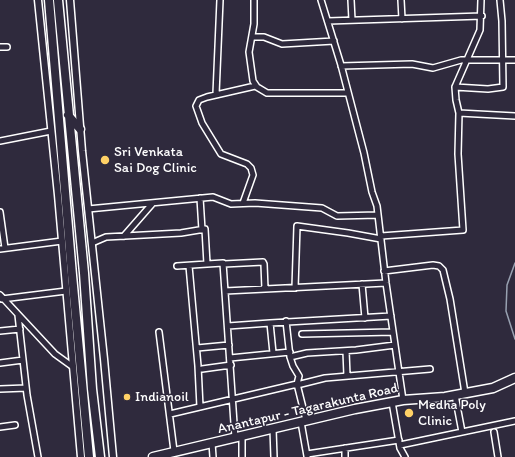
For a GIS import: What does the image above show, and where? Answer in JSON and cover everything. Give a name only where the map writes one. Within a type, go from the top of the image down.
[{"type":"main road","points":[[50,0],[72,283],[89,454]]},
{"type":"main road","points":[[58,0],[84,273],[92,389],[100,454]]},
{"type":"main road","points":[[68,115],[80,129]]},
{"type":"main road","name":"Anantapur - Tagarakunta Road","points":[[153,457],[180,453],[304,421],[392,402],[455,395],[493,388],[515,378]]},
{"type":"street","points":[[38,0],[62,241],[81,457]]},
{"type":"street","points":[[70,0],[80,129],[113,457]]},
{"type":"street","points":[[216,94],[220,0]]},
{"type":"street","points":[[254,0],[254,24],[249,52],[252,77],[255,86],[267,93],[347,93]]},
{"type":"street","points":[[321,0],[341,66],[364,153],[378,214],[384,271],[403,400]]},
{"type":"street","points":[[351,0],[352,20]]},
{"type":"street","points":[[401,0],[402,19]]},
{"type":"street","points":[[295,288],[297,226],[348,232],[381,238],[462,230],[458,154],[459,113],[456,100],[456,87],[480,30],[482,16],[481,0]]},
{"type":"street","points":[[456,87],[488,89],[502,88],[502,22],[500,0]]},
{"type":"street","points":[[328,21],[482,16]]},
{"type":"street","points":[[252,37],[264,37],[282,44],[334,41]]},
{"type":"street","points":[[0,47],[7,47]]},
{"type":"street","points":[[341,66],[412,64],[433,68],[467,60],[502,62],[515,60]]},
{"type":"street","points":[[243,204],[253,175],[251,168],[247,164],[221,154],[196,111],[196,106],[200,100],[216,94],[255,86]]},
{"type":"street","points":[[459,113],[515,116]]},
{"type":"street","points":[[0,141],[51,131]]},
{"type":"street","points":[[88,209],[213,197],[229,204],[296,205],[322,208],[337,216],[378,214]]},
{"type":"street","points":[[200,198],[202,230]]},
{"type":"street","points":[[124,236],[152,204]]},
{"type":"street","points":[[0,212],[2,249],[62,241]]},
{"type":"street","points":[[92,243],[106,237],[181,233],[205,229],[207,264]]},
{"type":"street","points":[[177,266],[263,262],[265,289]]},
{"type":"street","points":[[224,264],[232,399],[242,457]]},
{"type":"street","points":[[384,271],[433,265],[442,268],[450,299],[465,393]]},
{"type":"street","points":[[189,266],[197,348],[200,407]]},
{"type":"street","points":[[225,291],[386,283]]},
{"type":"street","points":[[362,284],[365,318]]},
{"type":"street","points":[[1,298],[66,291]]},
{"type":"street","points":[[1,298],[54,354],[73,367]]},
{"type":"street","points":[[18,315],[26,388],[38,457]]},
{"type":"street","points":[[228,326],[286,321],[391,316]]},
{"type":"street","points":[[286,321],[290,354],[293,366],[299,376],[297,384],[304,421],[307,455],[345,448],[399,442],[462,432],[515,421]]},
{"type":"street","points":[[270,323],[273,353]]},
{"type":"street","points":[[0,331],[20,329]]},
{"type":"street","points":[[159,332],[170,414],[180,453]]},
{"type":"street","points":[[302,334],[393,332]]},
{"type":"street","points":[[197,348],[230,345]]},
{"type":"street","points":[[230,358],[273,353],[290,354],[346,351],[395,345]]},
{"type":"street","points":[[346,351],[347,376]]},
{"type":"street","points":[[0,363],[23,360]]},
{"type":"street","points":[[202,369],[231,365]]},
{"type":"street","points":[[170,414],[313,380],[430,369]]},
{"type":"street","points":[[0,389],[26,388]]},
{"type":"street","points":[[455,395],[462,432]]},
{"type":"street","points":[[392,402],[399,442],[406,457]]},
{"type":"street","points":[[0,427],[14,425]]},
{"type":"street","points":[[273,429],[274,457]]},
{"type":"street","points":[[494,432],[498,457]]},
{"type":"street","points":[[212,444],[213,457]]},
{"type":"street","points":[[345,448],[345,457]]},
{"type":"waterway","points":[[515,263],[507,285],[506,311],[515,339]]},
{"type":"place","name":"Sri Venkata Sai Dog Clinic","points":[[105,160]]},
{"type":"place","name":"Indianoil","points":[[127,397]]},
{"type":"place","name":"Medha Poly Clinic","points":[[409,413]]}]
